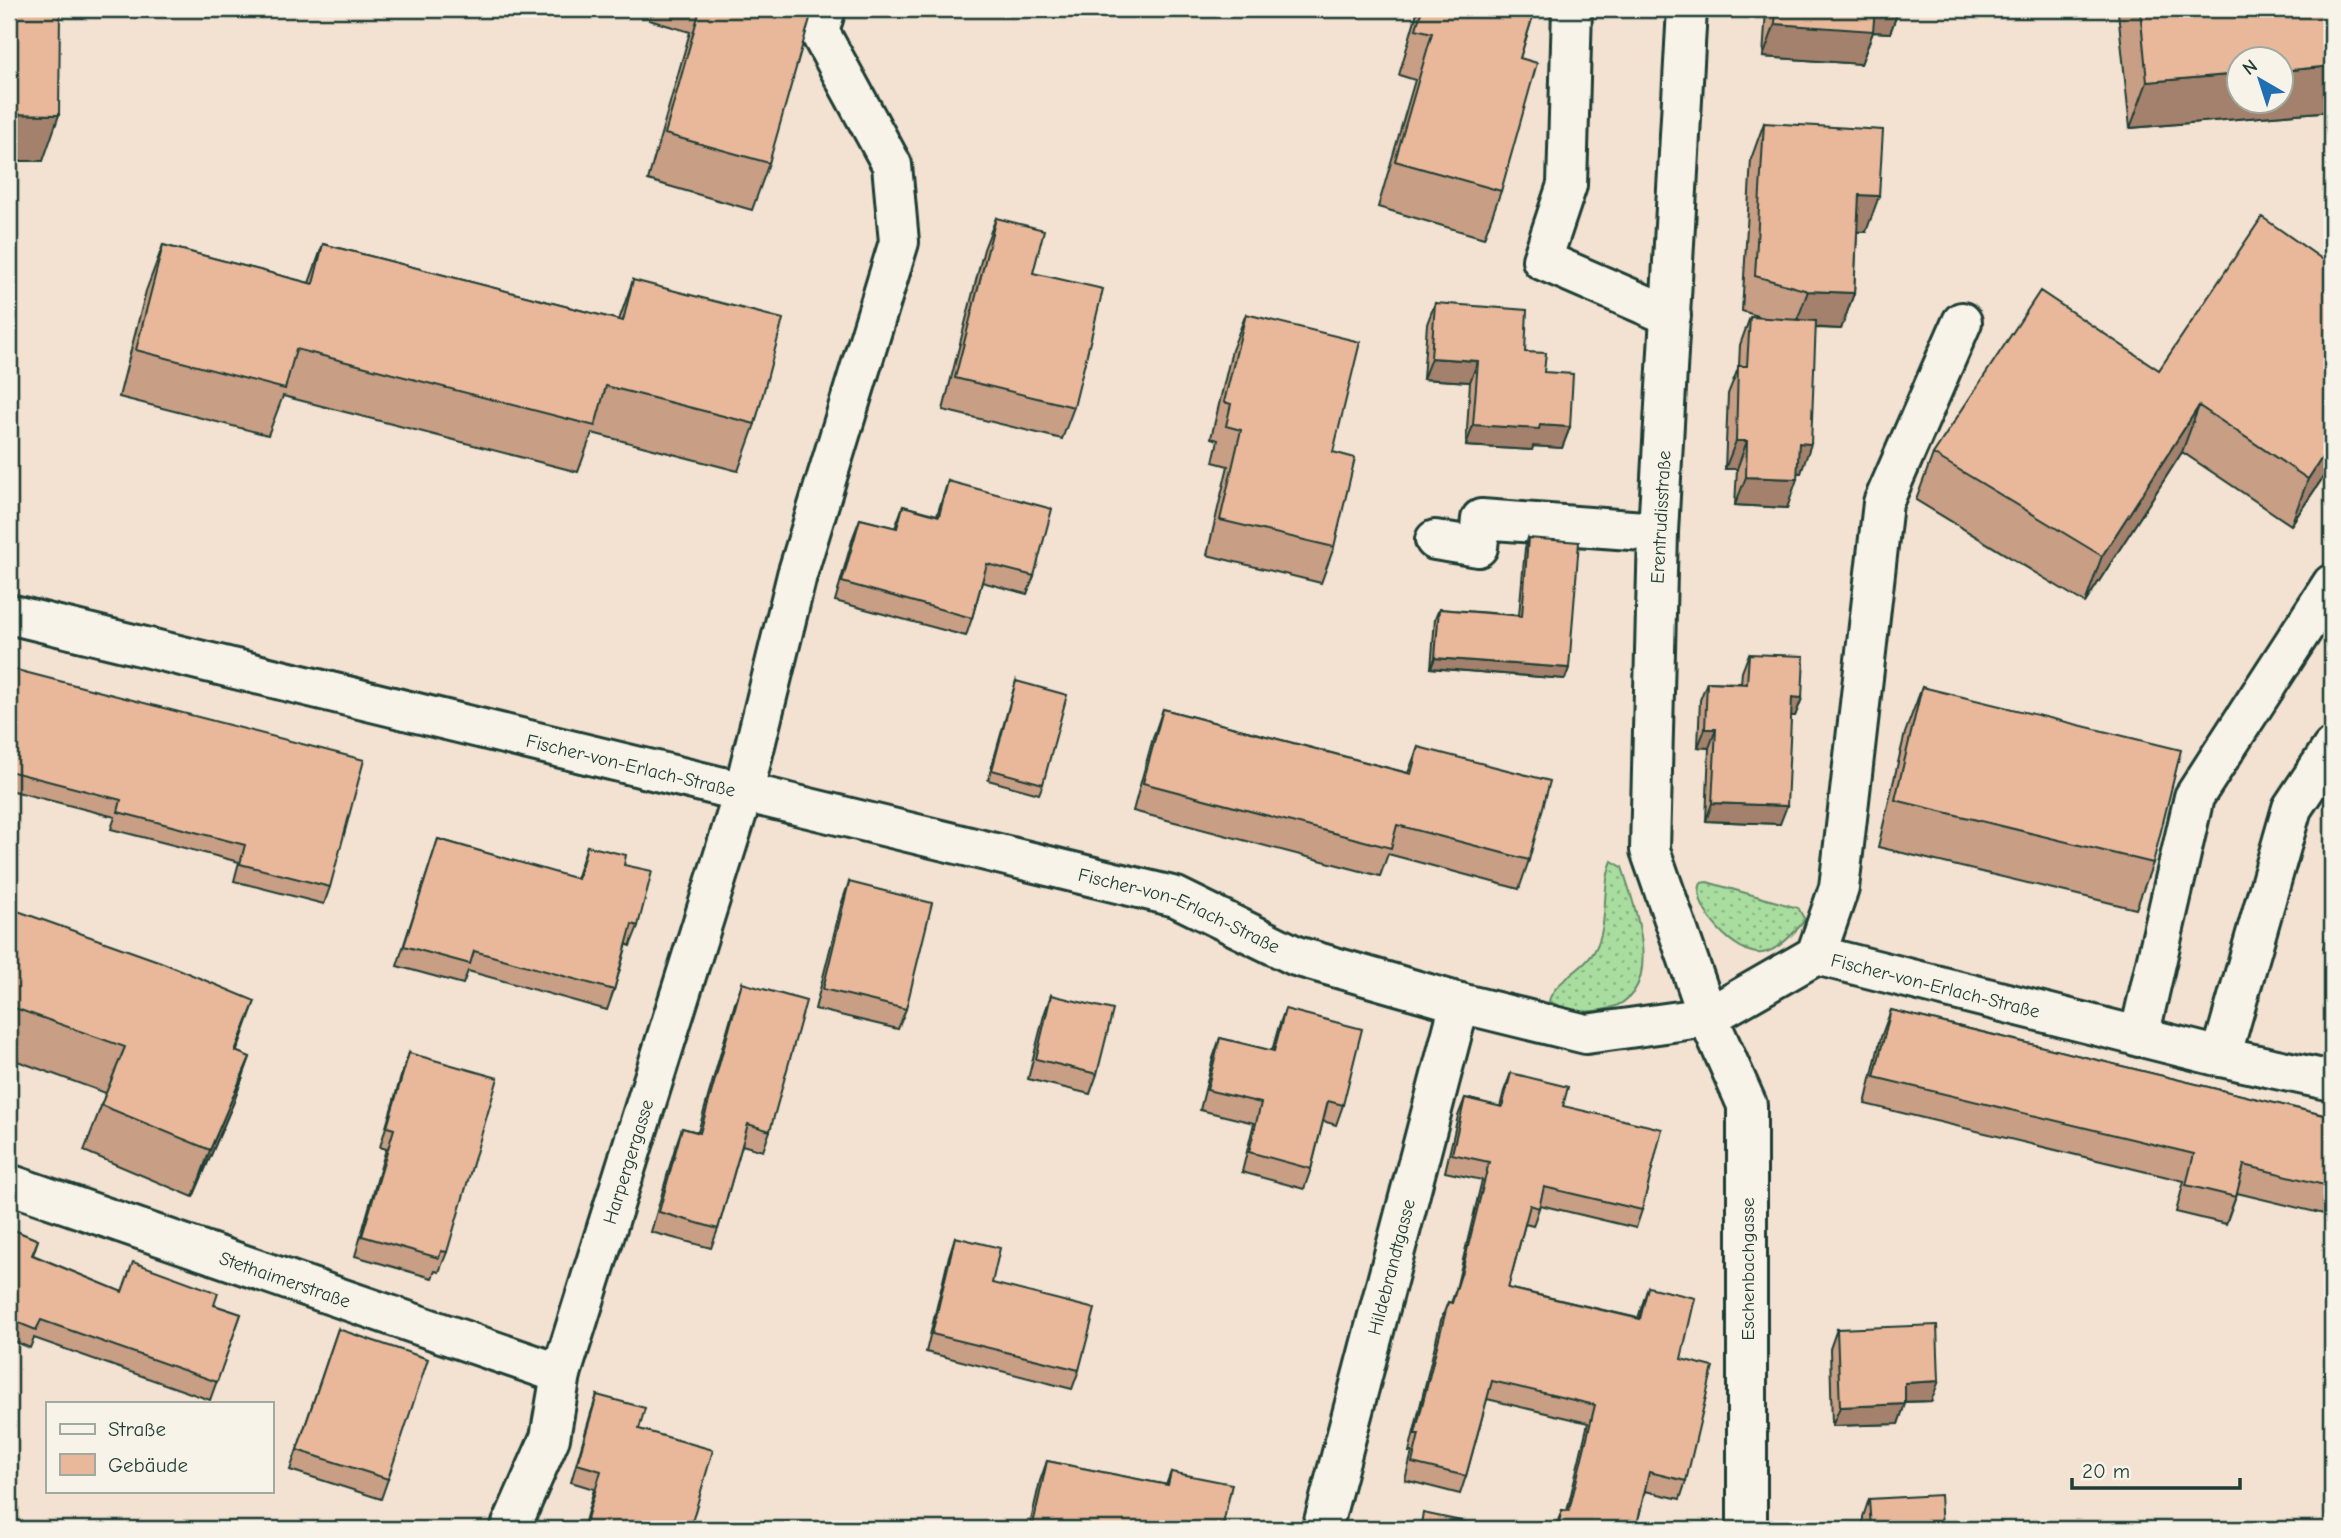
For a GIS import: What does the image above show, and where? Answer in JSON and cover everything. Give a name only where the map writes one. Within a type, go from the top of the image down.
[{"type":"street","name":"Harpergergasse","points":[[510,1529],[550,1438],[561,1374],[743,794],[797,575],[899,242],[892,164],[819,31],[826,9]]},
{"type":"street","points":[[1572,9],[1567,185],[1542,260],[1671,316]]},
{"type":"street","name":"Erentrudisstraße","points":[[1687,9],[1658,532],[1650,850],[1708,1017]]},
{"type":"street","points":[[1816,955],[1839,887],[1883,503],[1962,322]]},
{"type":"street","points":[[1435,540],[1478,547],[1482,519],[1658,532]]},
{"type":"street","points":[[2139,1037],[2194,797],[2332,584]]},
{"type":"street","name":"Fischer-von-Erlach-Straße","points":[[9,614],[1176,897],[1296,956],[1460,1003],[1586,1034],[1708,1017],[1816,955],[2139,1037],[2332,1081]]},
{"type":"street","points":[[2221,1057],[2292,808],[2332,748]]},
{"type":"street","name":"Hildebrandtgasse","points":[[1322,1529],[1460,1003]]},
{"type":"street","name":"Eschenbachgasse","points":[[1708,1017],[1747,1105],[1747,1529]]},
{"type":"street","name":"Stethaimerstraße","points":[[9,1184],[561,1374]]},
{"type":"green space","points":[[1612,861],[1622,867],[1639,926],[1642,968],[1637,986],[1626,1000],[1607,1009],[1584,1012],[1563,1008],[1549,1001],[1557,987],[1585,963],[1596,948],[1602,928]]},
{"type":"green space","points":[[1707,882],[1798,908],[1805,920],[1774,949],[1762,953],[1752,952],[1729,939],[1709,917],[1699,893],[1701,883]]},
{"type":"building","points":[[9,9],[60,9],[59,115],[9,114]]},
{"type":"building","points":[[700,9],[788,9],[811,15],[769,163],[665,134]]},
{"type":"building","points":[[1422,9],[1535,9],[1520,58],[1537,63],[1501,191],[1395,161],[1432,33],[1416,29]]},
{"type":"building","points":[[1776,9],[1875,9],[1873,31],[1775,24]]},
{"type":"building","points":[[2140,9],[2332,9],[2332,66],[2296,70],[2296,46],[2226,46],[2226,75],[2147,82]]},
{"type":"building","points":[[1764,123],[1883,130],[1879,196],[1859,195],[1854,293],[1808,291],[1755,276]]},
{"type":"building","points":[[2262,217],[2332,266],[2332,442],[2308,479],[2199,406],[2102,556],[1933,454],[2040,291],[2159,370]]},
{"type":"building","points":[[996,218],[1044,230],[1033,273],[1103,289],[1074,407],[955,378]]},
{"type":"building","points":[[323,244],[623,321],[633,280],[783,319],[755,424],[606,386],[595,426],[296,349],[285,389],[136,350],[163,245],[313,284]]},
{"type":"building","points":[[1435,303],[1527,310],[1525,352],[1546,353],[1544,372],[1573,374],[1570,427],[1540,425],[1539,429],[1473,425],[1478,361],[1431,358]]},
{"type":"building","points":[[1246,314],[1360,342],[1333,452],[1355,458],[1334,547],[1220,520],[1241,430],[1226,426],[1231,404],[1224,402]]},
{"type":"building","points":[[1750,317],[1816,321],[1811,444],[1799,443],[1797,479],[1746,477],[1747,441],[1736,441],[1738,366],[1747,366]]},
{"type":"building","points":[[948,481],[1052,509],[1034,576],[987,564],[972,618],[842,582],[860,519],[897,528],[903,506],[939,516]]},
{"type":"building","points":[[1528,538],[1579,542],[1569,668],[1435,658],[1439,609],[1522,616]]},
{"type":"building","points":[[1749,654],[1804,656],[1802,698],[1792,697],[1787,806],[1712,803],[1716,729],[1705,729],[1707,682],[1747,684]]},
{"type":"building","points":[[9,668],[364,760],[330,887],[240,864],[245,845],[118,812],[121,800],[9,771]]},
{"type":"building","points":[[1016,681],[1067,695],[1043,784],[992,770]]},
{"type":"building","points":[[1922,687],[2181,750],[2153,863],[1895,800]]},
{"type":"building","points":[[1163,709],[1411,774],[1418,747],[1550,781],[1529,860],[1397,825],[1391,848],[1143,783]]},
{"type":"building","points":[[438,839],[578,879],[587,846],[626,855],[624,865],[652,871],[638,926],[632,924],[614,990],[474,951],[470,964],[404,946]]},
{"type":"building","points":[[849,882],[932,903],[906,1009],[823,989]]},
{"type":"building","points":[[12,909],[161,962],[255,1001],[235,1051],[250,1057],[210,1150],[101,1105],[125,1047],[9,1006],[9,919]]},
{"type":"building","points":[[742,983],[806,1001],[770,1131],[748,1124],[718,1229],[659,1212],[682,1128],[700,1133]]},
{"type":"building","points":[[1051,995],[1113,1010],[1097,1074],[1036,1059]]},
{"type":"building","points":[[1285,1009],[1362,1029],[1343,1105],[1328,1101],[1311,1169],[1249,1152],[1261,1103],[1207,1090],[1220,1038],[1274,1051]]},
{"type":"building","points":[[1891,1010],[2332,1117],[2332,1187],[2244,1165],[2236,1197],[2186,1185],[2194,1154],[1874,1077]]},
{"type":"building","points":[[409,1053],[498,1078],[447,1252],[441,1251],[439,1258],[362,1236],[394,1129],[387,1127]]},
{"type":"building","points":[[1511,1073],[1568,1087],[1563,1106],[1662,1129],[1642,1210],[1544,1187],[1539,1208],[1530,1205],[1508,1288],[1640,1319],[1648,1287],[1695,1298],[1681,1359],[1713,1367],[1686,1481],[1649,1472],[1636,1529],[1557,1529],[1562,1510],[1569,1511],[1595,1405],[1492,1381],[1466,1476],[1412,1463],[1419,1434],[1415,1434],[1448,1302],[1452,1303],[1462,1271],[1489,1162],[1452,1154],[1465,1098],[1502,1107]]},
{"type":"building","points":[[9,1228],[38,1240],[32,1255],[122,1292],[133,1262],[218,1293],[214,1305],[241,1314],[217,1382],[41,1320],[36,1330],[9,1319]]},
{"type":"building","points":[[955,1237],[1000,1248],[992,1283],[1095,1309],[1079,1370],[932,1334]]},
{"type":"building","points":[[1937,1325],[1939,1381],[1905,1383],[1905,1404],[1840,1407],[1837,1329]]},
{"type":"building","points":[[338,1329],[428,1359],[388,1479],[297,1450]]},
{"type":"building","points":[[597,1395],[645,1408],[639,1429],[713,1450],[690,1529],[584,1529],[601,1471],[577,1464]]},
{"type":"building","points":[[1047,1461],[1168,1485],[1171,1472],[1232,1484],[1222,1529],[1032,1529]]},
{"type":"building","points":[[1940,1495],[1942,1529],[1871,1529],[1869,1499]]},
{"type":"building","points":[[1423,1513],[1495,1528],[1495,1529],[1420,1529]]}]
